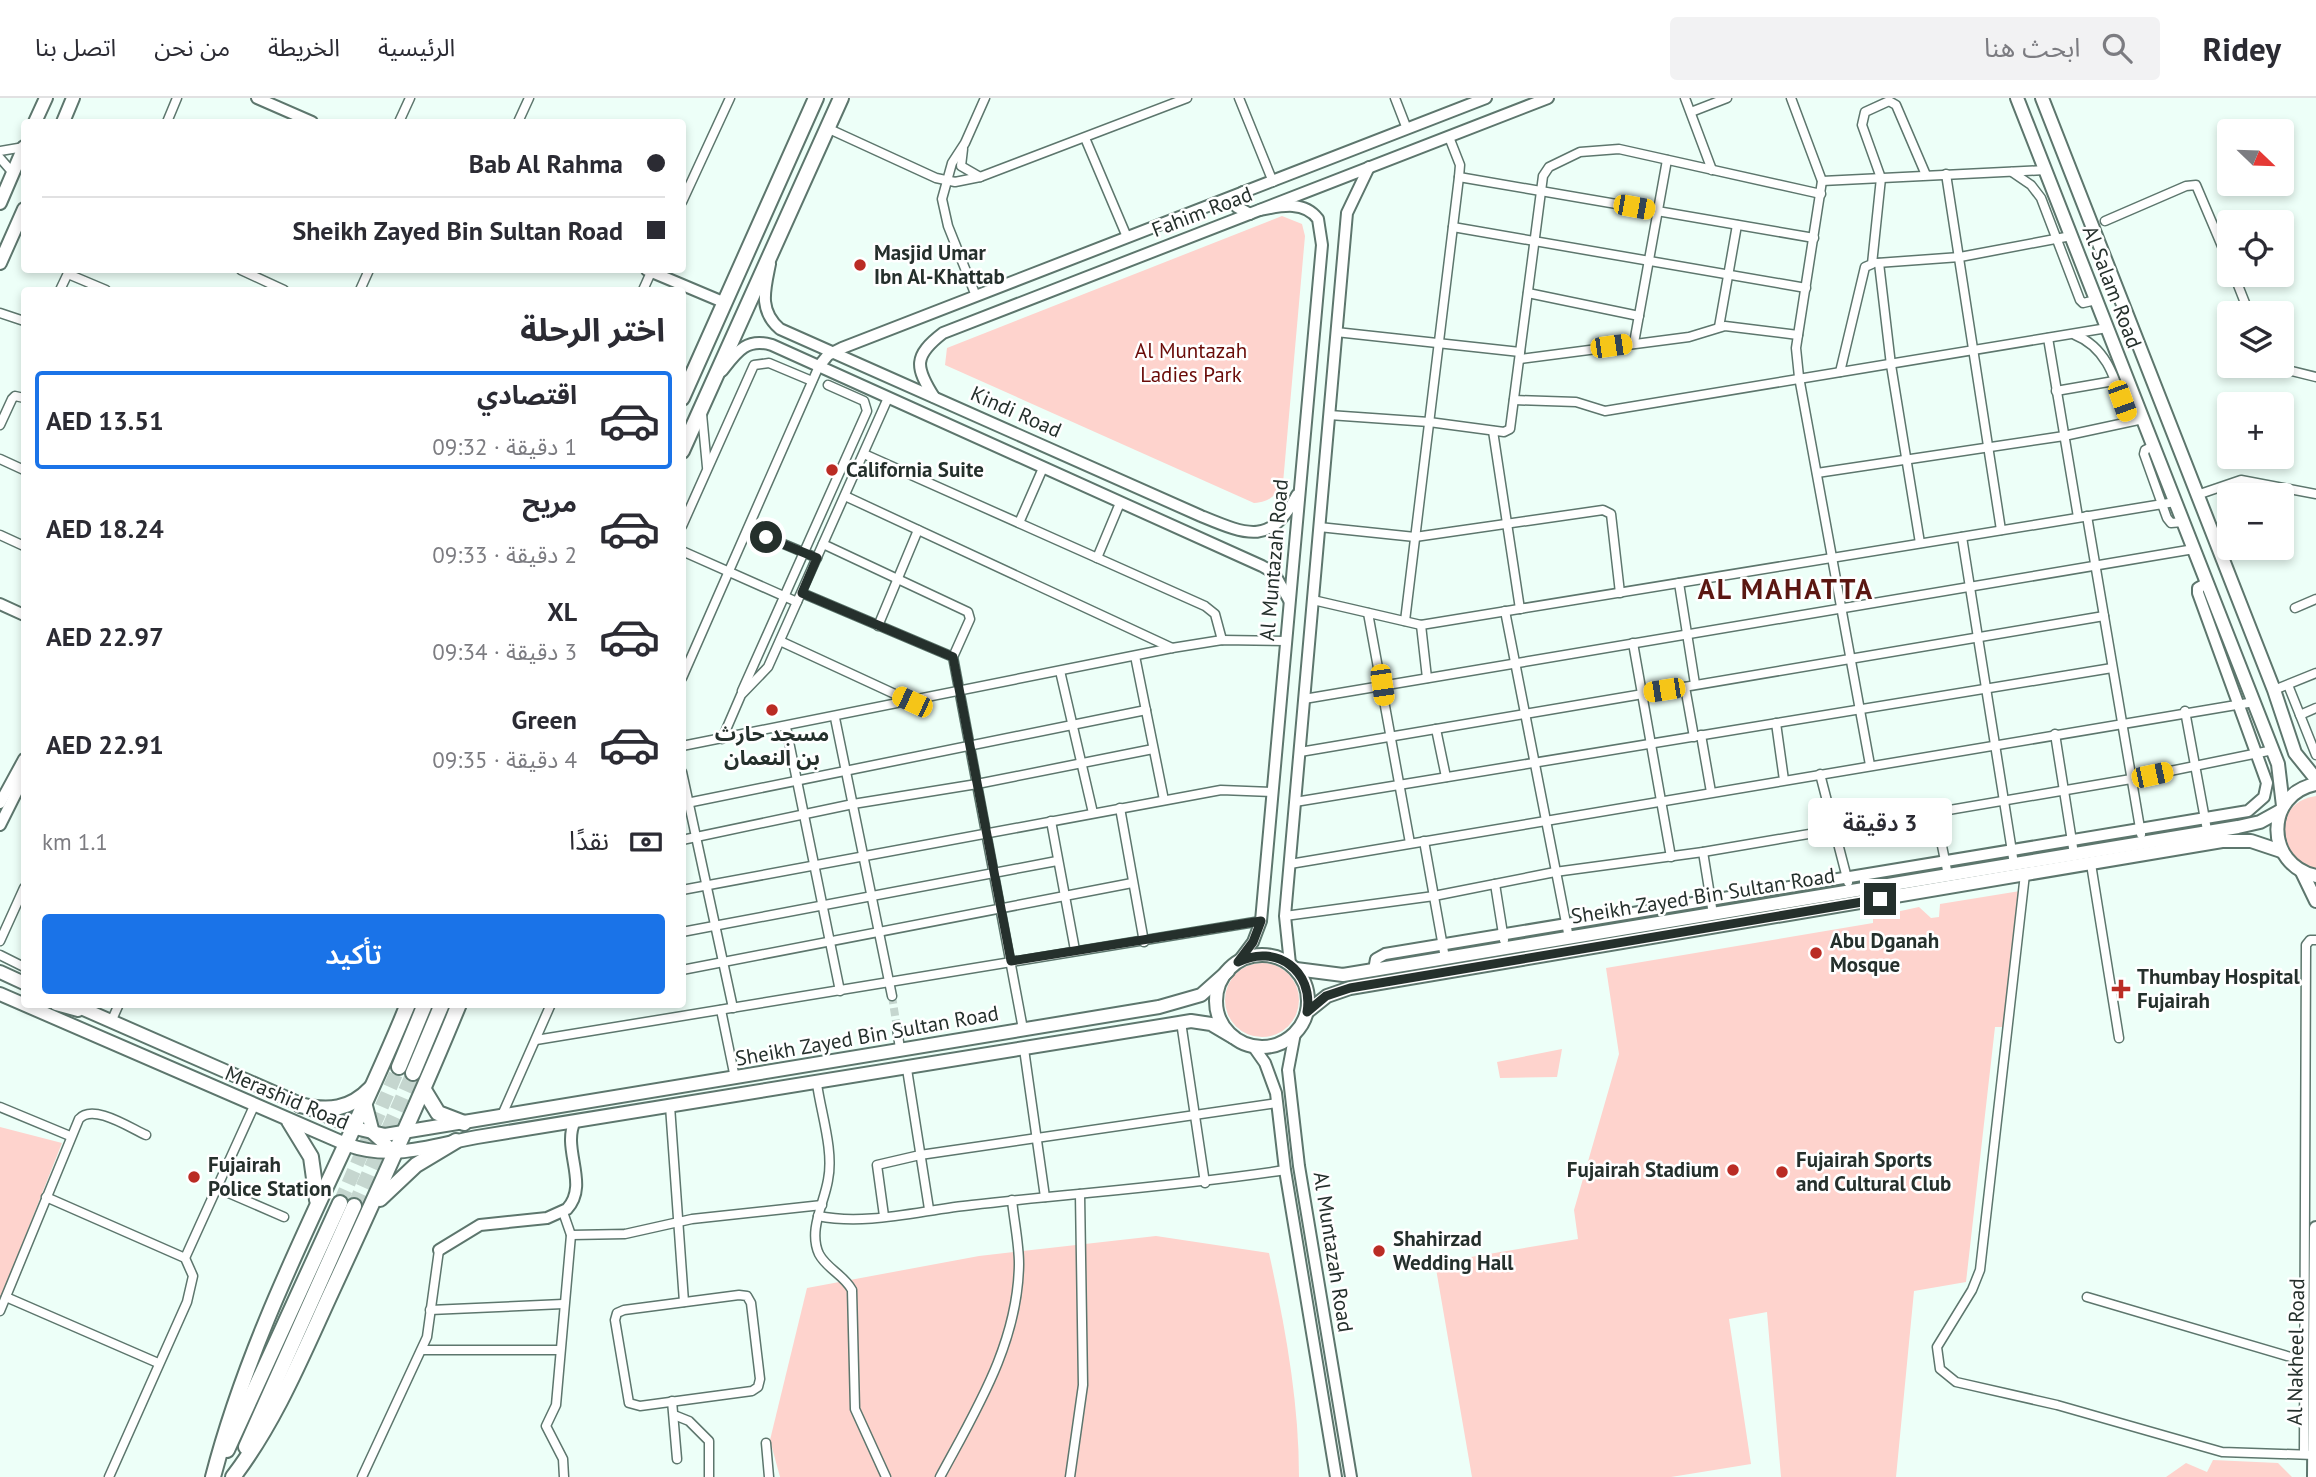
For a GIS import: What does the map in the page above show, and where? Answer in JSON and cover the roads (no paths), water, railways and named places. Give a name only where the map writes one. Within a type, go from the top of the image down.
[{"type":"highway","points":[[686,389],[816,98]]},
{"type":"highway","points":[[686,443],[841,98]]},
{"type":"highway","points":[[214,1477],[235,1396],[317,1205],[366,1106],[406,1008]]},
{"type":"highway","points":[[398,1067],[423,1008]]},
{"type":"highway","points":[[413,1073],[440,1008]]},
{"type":"highway","points":[[232,1477],[270,1420],[367,1217],[457,1008]]},
{"type":"highway","points":[[300,1105],[327,1110],[344,1107],[363,1096],[378,1078]]},
{"type":"highway","points":[[424,1090],[438,1113],[464,1123]]},
{"type":"highway","points":[[289,1121],[311,1157],[317,1182],[317,1205]]},
{"type":"highway","points":[[367,1217],[404,1174],[456,1141]]},
{"type":"highway","points":[[214,1477],[347,1204],[232,1477]]},
{"type":"main road","points":[[64,119],[73,98]]},
{"type":"main road","name":"Al Salam Road","points":[[2017,98],[2096,300],[2106,328],[2110,352],[2143,419],[2273,750],[2280,773],[2281,808],[2277,838],[2281,851]]},
{"type":"main road","name":"Al Salam Road","points":[[2042,98],[2274,690],[2295,754],[2316,781]]},
{"type":"main road","points":[[36,119],[46,99]]},
{"type":"main road","points":[[42,119],[46,99]]},
{"type":"main road","points":[[0,202],[21,154]]},
{"type":"main road","points":[[0,263],[21,216]]},
{"type":"main road","name":"Sheikh Zayed Bin Sultan Road","points":[[1293,967],[1333,976],[1374,970],[1444,952],[2206,824],[2249,825],[2281,808],[2293,794],[2316,781]]},
{"type":"main road","name":"Sheikh Zayed Bin Sultan Road","points":[[1307,1012],[1326,996],[1350,988],[2025,874],[2237,840],[2281,851]]},
{"type":"main road","points":[[2281,851],[2302,872],[2316,901]]},
{"type":"main road","points":[[2302,872],[2316,876]]},
{"type":"main road","points":[[1269,955],[1293,967],[1307,989],[1307,1012],[1295,1033],[1279,1044],[1253,1046],[1233,1037],[1222,1023],[1217,1005],[1219,987],[1228,971],[1238,962],[1253,956],[1269,955]]},
{"type":"main road","name":"Sheikh Zayed Bin Sultan Road","points":[[502,1115],[1185,1002],[1213,986],[1228,971]]},
{"type":"main road","points":[[1,976],[21,982]]},
{"type":"main road","name":"Merashid Road","points":[[0,994],[21,1004]]},
{"type":"main road","name":"Merashid Road","points":[[31,1008],[289,1121],[348,1145],[379,1153],[395,1154],[575,1121]]},
{"type":"main road","points":[[75,1008],[85,1010]]},
{"type":"main road","name":"Merashid Road","points":[[81,1008],[355,1129],[373,1133],[404,1134],[502,1115]]},
{"type":"main road","name":"Sheikh Zayed Bin Sultan Road","points":[[575,1121],[817,1084],[1181,1023],[1202,1021],[1233,1037]]},
{"type":"main road","points":[[366,1106],[373,1133],[395,1154]]},
{"type":"main road","points":[[355,1129],[369,1139],[379,1153],[384,1177]]},
{"type":"main road","name":"Al Nakheel Road","points":[[2314,1477],[2309,1455],[2316,1228]]},
{"type":"street","points":[[168,119],[177,98]]},
{"type":"street","points":[[257,98],[305,119]]},
{"type":"street","points":[[400,119],[411,98]]},
{"type":"street","points":[[519,119],[529,98]]},
{"type":"street","points":[[686,193],[730,98]]},
{"type":"street","points":[[976,296],[948,226],[942,199],[944,181],[985,98]]},
{"type":"street","points":[[827,128],[944,181],[962,181],[980,177],[1187,98]]},
{"type":"street","points":[[1239,98],[1273,182]]},
{"type":"street","points":[[1395,98],[1407,129]]},
{"type":"street","name":"Fahim Road","points":[[834,352],[1486,98]]},
{"type":"street","points":[[1518,110],[1524,98]]},
{"type":"street","name":"Fahim Road","points":[[934,397],[919,371],[919,363],[930,343],[943,333],[1548,98]]},
{"type":"street","points":[[1685,98],[1712,170]]},
{"type":"street","points":[[1691,112],[1727,98]]},
{"type":"street","points":[[1791,98],[1822,181],[1798,335],[1799,377],[1870,765]]},
{"type":"street","points":[[1920,543],[1875,264],[1881,178],[1861,120],[1865,112],[1889,101],[1896,105],[1926,175]]},
{"type":"street","points":[[1405,621],[1460,177],[1460,165],[1449,136]]},
{"type":"street","points":[[1085,138],[1127,237]]},
{"type":"street","points":[[965,143],[960,158],[961,166],[980,177]]},
{"type":"street","points":[[0,151],[21,148]]},
{"type":"street","points":[[1329,415],[1429,422],[1504,432],[1510,429],[1543,176],[1549,167],[1580,152],[1619,149],[1821,194]]},
{"type":"street","points":[[0,158],[13,173]]},
{"type":"street","points":[[1634,343],[1667,160]]},
{"type":"street","name":"Al Muntazah Road","points":[[1293,967],[1285,916],[1336,332],[1349,203],[1368,167]]},
{"type":"street","points":[[1822,181],[2045,170]]},
{"type":"street","points":[[2010,171],[2036,191],[2080,300],[2084,303],[2096,300]]},
{"type":"street","points":[[1946,174],[2001,530]]},
{"type":"street","points":[[1460,177],[1814,238]]},
{"type":"street","points":[[2105,221],[2186,186],[2196,185],[2217,234]]},
{"type":"street","points":[[1243,192],[1237,207],[1255,212]]},
{"type":"street","name":"Al Muntazah Road","points":[[1238,962],[1253,942],[1261,921],[1322,231],[1314,214],[1298,206],[1255,212]]},
{"type":"street","points":[[1719,327],[1737,225]]},
{"type":"street","points":[[1453,227],[1806,288]]},
{"type":"street","points":[[1840,372],[1865,267],[1960,257],[2071,236]]},
{"type":"street","name":"Kindi Road","points":[[774,248],[764,296],[767,313],[780,329],[1241,533],[1267,531],[1279,523],[1300,488]]},
{"type":"street","points":[[71,273],[100,287]]},
{"type":"street","points":[[247,273],[278,287]]},
{"type":"street","points":[[657,273],[723,302]]},
{"type":"street","points":[[1320,277],[1328,273],[1341,280]]},
{"type":"street","points":[[1528,293],[1639,316]]},
{"type":"street","points":[[2,312],[21,320]]},
{"type":"street","points":[[1336,332],[1520,355],[1689,337],[1731,326],[1798,335]]},
{"type":"street","points":[[1514,400],[1576,402],[1605,411],[2106,328]]},
{"type":"street","points":[[2073,334],[2110,352],[2114,381],[2129,421]]},
{"type":"street","points":[[2048,338],[2064,436],[2095,565],[2141,836]]},
{"type":"street","name":"Kindi Road","points":[[712,384],[740,348],[753,342],[772,345],[1262,566],[1274,573],[1290,603]]},
{"type":"street","points":[[686,669],[819,366],[834,352]]},
{"type":"street","points":[[686,517],[754,365],[769,363],[812,381]]},
{"type":"street","points":[[2294,372],[2316,377]]},
{"type":"street","points":[[2056,391],[2114,381]]},
{"type":"street","points":[[722,738],[867,411],[863,401],[828,385]]},
{"type":"street","points":[[0,425],[2,414],[15,396],[21,397]]},
{"type":"street","points":[[740,695],[766,673],[888,398]]},
{"type":"street","points":[[951,427],[960,426],[963,422],[961,409]]},
{"type":"street","points":[[701,410],[707,470]]},
{"type":"street","points":[[1817,473],[2064,436],[2143,419]]},
{"type":"street","points":[[1493,431],[1520,609]]},
{"type":"street","points":[[2154,446],[2145,450],[2144,454],[2161,503],[2168,521],[2183,522]]},
{"type":"street","points":[[864,454],[1205,606],[1215,614],[1222,640]]},
{"type":"street","points":[[0,459],[21,469]]},
{"type":"street","points":[[1019,523],[1043,468]]},
{"type":"street","points":[[2197,495],[2241,480],[2316,494]]},
{"type":"street","points":[[845,496],[1172,648]]},
{"type":"street","points":[[1313,600],[1421,625],[2175,502]]},
{"type":"street","points":[[1097,558],[1121,503]]},
{"type":"street","points":[[1319,527],[1415,537],[1506,526],[1597,509],[1608,511],[1620,593]]},
{"type":"street","points":[[748,529],[817,558]]},
{"type":"street","points":[[878,626],[918,530]]},
{"type":"street","points":[[0,535],[21,545]]},
{"type":"street","points":[[1962,537],[2013,858]]},
{"type":"street","points":[[823,544],[968,612],[970,619],[953,657],[1023,1029]]},
{"type":"street","points":[[1304,699],[2194,549]]},
{"type":"street","points":[[686,553],[797,602]]},
{"type":"street","points":[[1679,583],[1695,684]]},
{"type":"street","points":[[2185,711],[2206,824],[2248,811],[2260,803],[2267,783],[2198,593],[2198,588],[2207,583]]},
{"type":"street","points":[[802,593],[953,657]]},
{"type":"street","points":[[2294,608],[2316,600]]},
{"type":"street","points":[[1,607],[21,614]]},
{"type":"street","points":[[1505,611],[1544,821],[1568,931]]},
{"type":"street","points":[[1368,612],[1410,843]]},
{"type":"street","points":[[1300,752],[2104,616]]},
{"type":"street","points":[[1421,625],[1427,678]]},
{"type":"street","points":[[686,745],[835,718],[1172,648],[1255,638],[1286,642]]},
{"type":"street","points":[[780,640],[912,702]]},
{"type":"street","points":[[1633,643],[1671,857]]},
{"type":"street","points":[[1135,656],[1164,800]]},
{"type":"street","points":[[1295,803],[2112,668]]},
{"type":"street","points":[[1060,671],[1093,813]]},
{"type":"street","points":[[2274,690],[2316,673]]},
{"type":"street","points":[[2288,685],[2315,749]]},
{"type":"street","points":[[1685,687],[1711,792]]},
{"type":"street","points":[[1290,864],[2185,711],[2254,702]]},
{"type":"street","points":[[2300,715],[2316,708]]},
{"type":"street","points":[[733,1007],[696,837],[686,803],[1146,710]]},
{"type":"street","points":[[835,718],[892,996]]},
{"type":"street","points":[[1776,723],[1784,780]]},
{"type":"street","points":[[786,727],[840,990]]},
{"type":"street","points":[[1436,729],[1446,778]]},
{"type":"street","points":[[2055,734],[2073,848]]},
{"type":"street","points":[[686,839],[853,804],[977,785],[1153,749]]},
{"type":"street","points":[[1285,916],[1434,896],[1555,872],[1703,852],[2131,779],[2273,750]]},
{"type":"street","points":[[0,803],[21,764]]},
{"type":"street","points":[[1820,774],[1849,885]]},
{"type":"street","points":[[0,825],[21,783]]},
{"type":"street","points":[[686,889],[1220,790],[1273,792]]},
{"type":"street","points":[[1120,808],[1144,942]]},
{"type":"street","points":[[1936,812],[1946,869]]},
{"type":"street","points":[[1051,821],[1075,950]]},
{"type":"street","points":[[1424,841],[1444,952]]},
{"type":"street","points":[[1703,852],[1712,907]]},
{"type":"street","points":[[686,931],[1057,860]]},
{"type":"street","points":[[2091,864],[2119,1038]]},
{"type":"street","points":[[2025,874],[1980,1270],[1972,1290],[1941,1336],[1937,1347],[1940,1369],[1956,1382],[2057,1405],[2222,1452],[2309,1455],[2304,1362],[2306,945],[2309,940],[2316,940]]},
{"type":"street","points":[[686,969],[1132,883]]},
{"type":"street","points":[[1495,884],[1504,942]]},
{"type":"street","points":[[0,941],[21,895]]},
{"type":"street","points":[[536,1040],[1261,921]]},
{"type":"street","points":[[0,955],[21,966]]},
{"type":"street","points":[[1,976],[10,960]]},
{"type":"street","points":[[111,1022],[118,1008]]},
{"type":"street","points":[[502,1115],[549,1008]]},
{"type":"street","points":[[721,1010],[734,1078]]},
{"type":"street","points":[[1181,1023],[1205,1183]]},
{"type":"street","points":[[897,1028],[900,1049]]},
{"type":"street","name":"Al Muntazah Road","points":[[1295,1033],[1288,1070],[1297,1154],[1351,1477]]},
{"type":"street","name":"Al Muntazah Road","points":[[1253,1046],[1270,1073],[1277,1103],[1285,1170],[1336,1477]]},
{"type":"street","points":[[1024,1049],[1045,1197]]},
{"type":"street","points":[[907,1069],[929,1209]]},
{"type":"street","points":[[817,1084],[830,1168],[815,1233],[820,1254],[852,1290],[855,1409],[886,1477]]},
{"type":"street","points":[[884,1216],[877,1165],[920,1155],[1277,1103]]},
{"type":"street","points":[[109,1477],[193,1284],[185,1258],[254,1106]]},
{"type":"street","points":[[670,1106],[684,1302]]},
{"type":"street","points":[[0,1107],[70,1136]]},
{"type":"street","points":[[0,1311],[79,1119],[88,1112],[146,1135]]},
{"type":"street","points":[[362,1477],[422,1350],[439,1250],[480,1226],[547,1218],[563,1212],[571,1204],[577,1187],[571,1133],[575,1121]]},
{"type":"street","points":[[818,1216],[848,1220],[1012,1200],[1205,1183],[1285,1170]]},
{"type":"street","points":[[217,1188],[284,1217]]},
{"type":"street","points":[[1070,1477],[1083,1385],[1080,1194]]},
{"type":"street","points":[[46,1197],[185,1258]]},
{"type":"street","points":[[940,1477],[999,1363],[1009,1335],[1019,1262],[1012,1200]]},
{"type":"street","points":[[571,1235],[625,1234],[678,1222],[821,1205]]},
{"type":"street","points":[[563,1212],[571,1235],[556,1405],[546,1426],[563,1459],[564,1477]]},
{"type":"street","points":[[747,1296],[751,1303],[760,1383],[752,1391],[672,1401],[636,1406],[626,1400],[616,1317],[624,1310],[747,1296]]},
{"type":"street","points":[[6,1297],[158,1363]]},
{"type":"street","points":[[2087,1297],[2304,1362]]},
{"type":"street","points":[[430,1310],[564,1304]]},
{"type":"street","points":[[422,1350],[559,1350]]},
{"type":"street","points":[[672,1401],[677,1459]]},
{"type":"street","points":[[674,1415],[689,1421],[709,1441],[709,1477]]},
{"type":"street","points":[[766,1443],[769,1477]]},
{"type":"tunnel","points":[[892,996],[897,1028]]},
{"type":"tunnel","points":[[340,1203],[399,1067]]},
{"type":"tunnel","points":[[354,1206],[413,1073]]},
{"type":"place","name":"Masjid Umar Ibn Al-Khattab","points":[[860,265]]},
{"type":"place","name":"California Suite","points":[[832,470]]},
{"type":"place","name":"مسجد حارث بن النعمان","points":[[772,710]]},
{"type":"place","name":"Abu Dganah Mosque","points":[[1816,953]]},
{"type":"place","name":"Thumbay Hospital Fujairah","points":[[2121,989]]},
{"type":"place","name":"Fujairah Stadium","points":[[1733,1170]]},
{"type":"place","name":"Fujairah Sports and Cultural Club","points":[[1782,1172]]},
{"type":"place","name":"Fujairah Police Station","points":[[194,1177]]},
{"type":"place","name":"Shahirzad Wedding Hall","points":[[1379,1251]]},
{"type":"district","name":"AL MAHATTA","points":[[1786,589]]},
{"type":"park label","name":"Al Muntazah Ladies Park","points":[[1191,363]]}]
